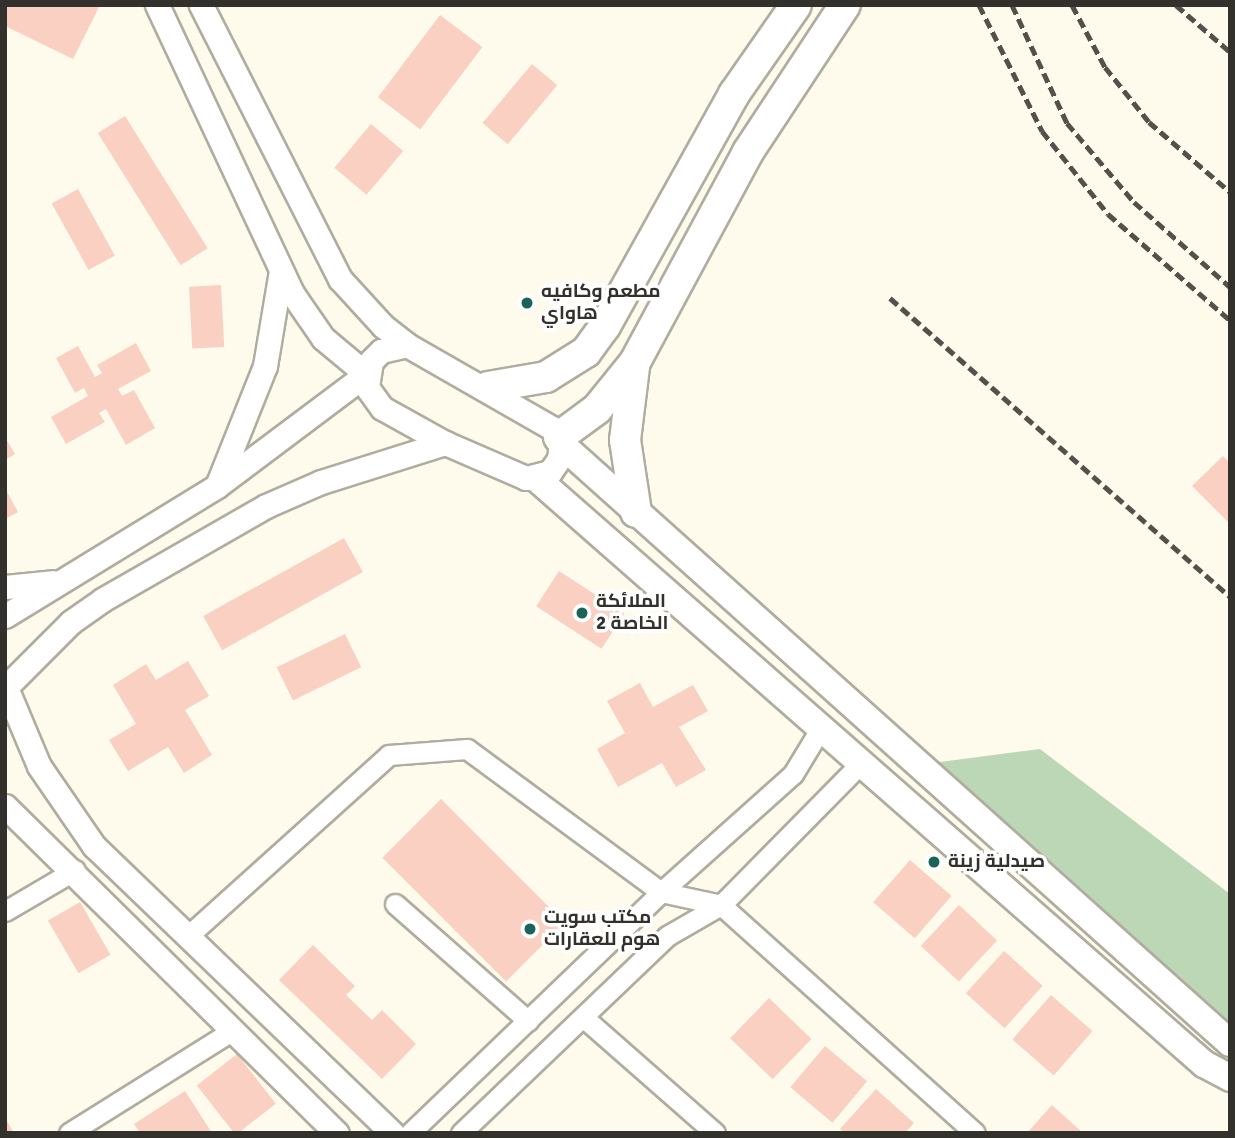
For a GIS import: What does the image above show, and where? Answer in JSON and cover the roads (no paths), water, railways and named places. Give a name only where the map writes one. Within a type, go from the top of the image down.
[{"type":"main road","points":[[488,387],[546,377],[586,352],[605,326],[712,130],[796,5]]},
{"type":"main road","points":[[845,5],[748,152],[635,362],[597,409],[560,441],[1230,1043]]},
{"type":"main road","points":[[635,362],[625,440],[636,512]]},
{"type":"main road","points":[[536,478],[819,731],[1204,1064],[1230,1078]]},
{"type":"street","points":[[157,5],[306,317],[333,348],[366,373],[367,387],[382,408],[446,443],[516,474],[536,478],[550,471],[559,459],[560,441],[543,421],[488,387],[407,345],[360,303],[324,253],[201,5]]},
{"type":"street","points":[[217,486],[265,366],[281,267]]},
{"type":"street","points":[[5,616],[217,486],[366,373],[381,351],[407,345]]},
{"type":"street","points":[[392,1133],[94,846],[64,808],[39,766],[8,688],[71,622],[102,600],[266,506],[321,482],[446,443]]},
{"type":"street","points":[[5,587],[66,579]]},
{"type":"street","points":[[410,1133],[660,891],[793,774],[819,731]]},
{"type":"street","points":[[189,935],[389,755],[467,749],[660,891],[721,905],[975,1133]]},
{"type":"street","points":[[461,1133],[667,936],[721,905],[859,765]]},
{"type":"street","points":[[5,806],[75,870],[230,1031],[337,1133]]},
{"type":"street","points":[[5,911],[75,870]]},
{"type":"street","points":[[395,904],[528,1021]]},
{"type":"street","points":[[583,1017],[715,1133]]},
{"type":"street","points":[[69,1133],[230,1031]]},
{"type":"railway","points":[[979,5],[1042,131],[1108,214],[1230,320]]},
{"type":"railway","points":[[1012,5],[1067,123],[1134,202],[1230,287]]},
{"type":"railway","points":[[1072,5],[1105,67],[1149,122],[1230,192]]},
{"type":"railway","points":[[1176,5],[1230,52]]},
{"type":"railway","points":[[890,298],[1230,597]]},
{"type":"place","name":"مطعم وكافيه هاواي","points":[[527,303]]},
{"type":"place","name":"الملائكة الخاصة 2","points":[[582,613]]},
{"type":"place","name":"صيدلية زينة","points":[[934,862]]},
{"type":"place","name":"مكتب سويت هوم للعقارات","points":[[530,929]]}]
